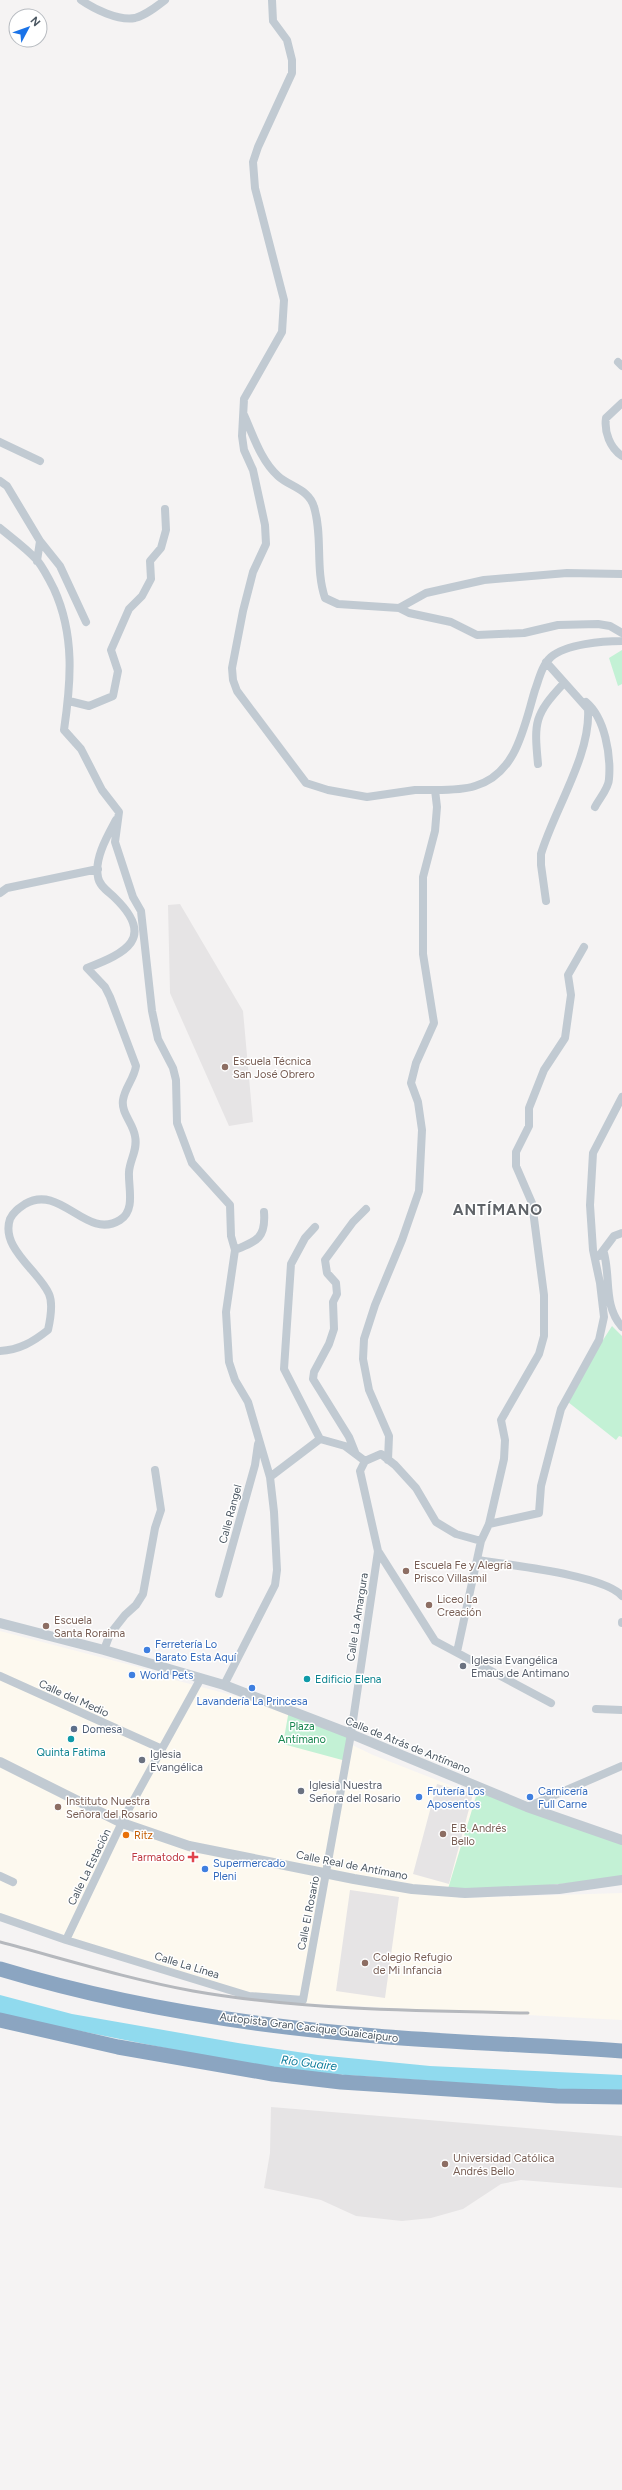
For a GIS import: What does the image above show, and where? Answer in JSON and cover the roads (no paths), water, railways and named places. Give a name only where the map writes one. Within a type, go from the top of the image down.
[{"type":"highway","name":"Autopista Gran Cacique Guaicaipuro","points":[[0,1969],[68,1990],[228,2018],[375,2036],[528,2044],[622,2051]]},
{"type":"highway","points":[[0,2020],[118,2047],[273,2074],[341,2082],[557,2096],[622,2097]]},
{"type":"highway","points":[[528,2044],[622,2042]]},
{"type":"street","points":[[81,0],[92,8],[115,16],[134,18],[148,12],[165,0]]},
{"type":"street","points":[[272,0],[273,21],[287,40],[292,60],[292,73],[258,147],[253,162],[255,188],[284,300],[282,332],[244,399],[242,436],[244,450],[253,470],[265,525],[266,544],[253,572],[243,611],[232,668],[233,680],[237,691],[306,783],[328,790],[367,797],[415,790],[435,790],[475,786],[497,775],[510,759],[523,734],[537,684],[546,662],[552,656],[567,649],[600,642],[622,641]]},
{"type":"street","points":[[622,403],[606,418],[605,430],[612,446],[622,456]]},
{"type":"street","points":[[243,412],[265,461],[278,477],[308,494],[314,507],[320,551],[320,583],[325,598],[338,604],[399,608],[409,613],[451,622],[477,634],[524,633],[558,625],[598,624],[610,626],[622,633]]},
{"type":"street","points":[[0,442],[40,461]]},
{"type":"street","points":[[0,481],[7,486],[40,540],[60,566],[86,622]]},
{"type":"street","points":[[69,701],[89,706],[113,696],[118,671],[111,650],[129,609],[142,596],[151,579],[150,561],[161,548],[166,530],[165,510]]},
{"type":"street","points":[[0,528],[37,561],[46,573],[62,611],[70,647],[69,701],[64,730],[81,749],[102,790],[119,812],[115,842],[133,896],[141,911],[152,1011],[158,1039],[173,1068],[176,1080],[177,1123],[192,1163],[230,1205],[232,1236],[235,1250],[226,1312],[229,1362],[235,1380],[248,1402],[270,1477],[277,1559],[275,1585],[224,1685]]},
{"type":"street","points":[[37,561],[40,540]]},
{"type":"street","points":[[399,608],[426,593],[484,580],[567,573],[622,574]]},
{"type":"street","points":[[546,662],[564,684],[588,709],[586,740],[541,854],[546,901]]},
{"type":"street","points":[[538,764],[535,728],[538,717],[564,684]]},
{"type":"street","points":[[580,699],[594,708],[605,738],[608,756],[609,781],[595,807]]},
{"type":"street","points":[[388,1460],[389,1436],[369,1390],[363,1359],[364,1339],[375,1305],[402,1240],[419,1190],[422,1130],[418,1102],[411,1083],[416,1063],[434,1023],[423,954],[422,877],[435,831],[438,807],[435,790]]},
{"type":"street","points":[[0,1351],[12,1350],[33,1342],[48,1330],[50,1323],[50,1295],[20,1256],[11,1241],[8,1230],[11,1218],[17,1209],[27,1203],[40,1199],[56,1201],[89,1222],[103,1225],[112,1224],[122,1219],[130,1207],[129,1172],[136,1146],[131,1123],[123,1110],[123,1100],[134,1077],[136,1066],[110,997],[102,984],[87,968],[130,947],[135,936],[134,922],[117,900],[100,883],[98,869],[105,838],[119,812]]},
{"type":"street","points":[[0,893],[7,888],[98,869]]},
{"type":"street","points":[[457,1652],[481,1541],[489,1524],[504,1459],[502,1420],[539,1354],[544,1336],[544,1295],[532,1203],[516,1166],[516,1152],[529,1126],[529,1108],[544,1070],[565,1038],[571,995],[568,975],[584,946]]},
{"type":"street","points":[[489,1524],[539,1513],[541,1486],[561,1409],[601,1332],[604,1317],[596,1260],[592,1250],[590,1205],[593,1153],[622,1097]]},
{"type":"street","points":[[355,1452],[349,1437],[313,1379],[314,1372],[334,1329],[333,1302],[337,1294],[336,1283],[327,1273],[325,1260],[354,1222],[366,1209]]},
{"type":"street","points":[[235,1250],[251,1244],[260,1237],[264,1223],[264,1212]]},
{"type":"street","points":[[315,1227],[305,1238],[290,1264],[284,1369],[320,1438],[355,1452],[365,1461],[381,1454],[396,1465],[416,1488],[436,1522],[451,1532],[481,1541]]},
{"type":"street","points":[[596,1260],[604,1253],[614,1236],[622,1233]]},
{"type":"street","points":[[604,1253],[609,1288],[609,1305],[614,1318],[622,1327]]},
{"type":"street","points":[[270,1477],[320,1438]]},
{"type":"street","name":"Calle Rangel","points":[[219,1594],[255,1465],[259,1439]]},
{"type":"street","name":"Calle La Amargura","points":[[365,1461],[360,1471],[378,1551],[435,1641],[551,1703]]},
{"type":"street","points":[[104,1650],[110,1634],[125,1615],[136,1605],[143,1594],[155,1528],[161,1510],[155,1470]]},
{"type":"street","name":"Calle La Amargura","points":[[351,1734],[378,1551]]},
{"type":"street","points":[[478,1560],[588,1579],[617,1590],[622,1596]]},
{"type":"street","name":"Calle de Atrás de Antímano","points":[[0,1623],[104,1650],[224,1685],[351,1734],[527,1808],[622,1840]]},
{"type":"street","name":"Calle del Medio","points":[[0,1676],[162,1749]]},
{"type":"street","name":"Calle La Estación","points":[[66,1940],[122,1823],[201,1678]]},
{"type":"street","points":[[596,1709],[622,1710]]},
{"type":"street","name":"Calle El Rosario","points":[[303,2000],[351,1734]]},
{"type":"street","name":"Calle Real de Antímano","points":[[0,1762],[122,1823],[189,1846],[412,1889],[465,1894],[559,1889],[622,1880]]},
{"type":"street","points":[[527,1808],[622,1766]]},
{"type":"street","points":[[0,1876],[13,1882]]},
{"type":"street","name":"Calle La Línea","points":[[0,1918],[66,1940],[249,1996],[303,2000]]},
{"type":"water","name":"Río Guaire","points":[[0,1995],[72,2014],[238,2043],[318,2055],[430,2066],[622,2075],[622,2094],[316,2073],[235,2062],[0,2015]]},
{"type":"railway","points":[[0,1942],[144,1981],[193,1991],[234,1997],[317,2006],[528,2013]]},
{"type":"place","name":"Escuela Técnica San José Obrero","points":[[225,1067]]},
{"type":"place","name":"Escuela Fe y Alegría Prisco Villasmil","points":[[406,1571]]},
{"type":"place","name":"Liceo La Creación","points":[[429,1605]]},
{"type":"place","name":"Escuela Santa Roraima","points":[[46,1626]]},
{"type":"place","name":"Ferretería Lo Barato Esta Aquí","points":[[147,1650]]},
{"type":"place","name":"Iglesia Evangélica Emaus de Antimano","points":[[463,1666]]},
{"type":"place","name":"World Pets","points":[[132,1675]]},
{"type":"place","name":"Edificio Elena","points":[[307,1679]]},
{"type":"place","name":"Lavandería La Princesa","points":[[252,1688]]},
{"type":"place","name":"Domesa","points":[[74,1729]]},
{"type":"place","name":"Quinta Fatima","points":[[71,1739]]},
{"type":"place","name":"Iglesia Evangélica","points":[[142,1760]]},
{"type":"place","name":"Iglesia Nuestra Señora del Rosario","points":[[301,1791]]},
{"type":"place","name":"Frutería Los Aposentos","points":[[419,1797]]},
{"type":"place","name":"Carnicería Full Carne","points":[[530,1797]]},
{"type":"place","name":"Instituto Nuestra Señora del Rosario","points":[[58,1807]]},
{"type":"place","name":"E.B. Andrés Bello","points":[[443,1834]]},
{"type":"place","name":"Ritz","points":[[126,1835]]},
{"type":"place","name":"Farmatodo","points":[[193,1857]]},
{"type":"place","name":"Supermercado Pleni","points":[[205,1869]]},
{"type":"place","name":"Colegio Refugio de Mi Infancia","points":[[365,1963]]},
{"type":"place","name":"Universidad Católica Andrés Bello","points":[[445,2164]]},
{"type":"district","name":"ANTÍMANO","points":[[498,1210]]},
{"type":"park label","name":"Plaza Antímano","points":[[302,1732]]}]
